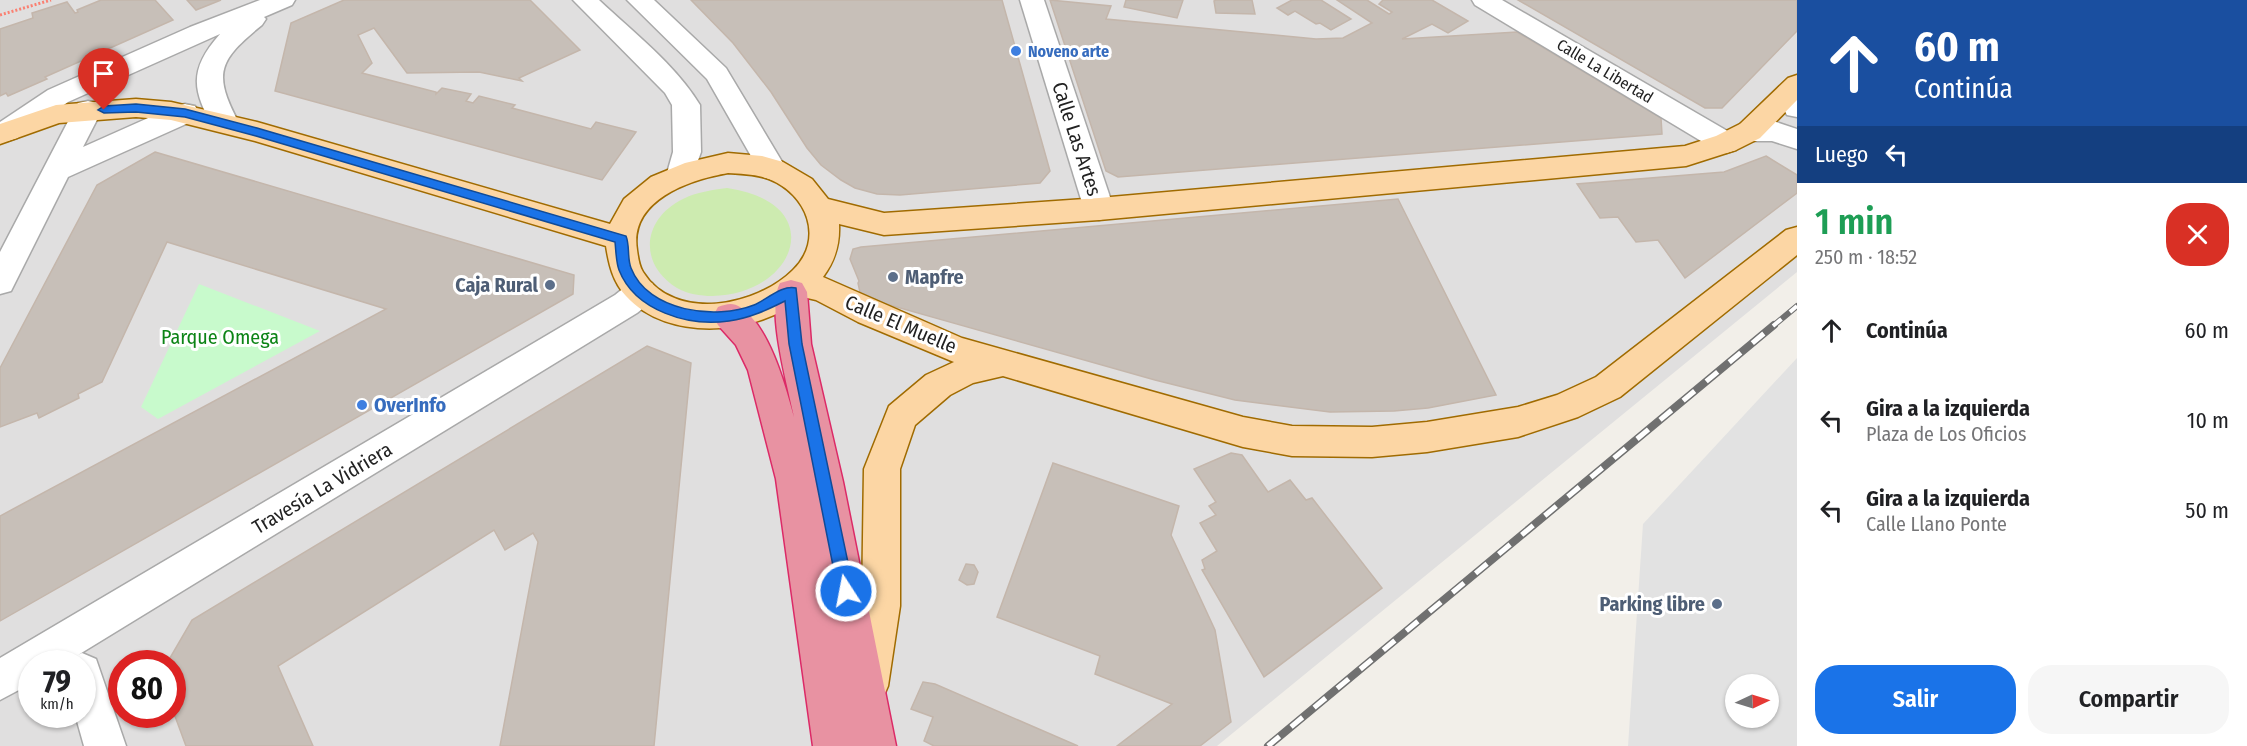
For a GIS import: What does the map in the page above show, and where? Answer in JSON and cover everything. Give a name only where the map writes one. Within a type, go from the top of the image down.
[{"type":"highway","points":[[795,300],[875,746]]},
{"type":"highway","points":[[738,326],[764,370],[794,479],[834,746]]},
{"type":"main road","points":[[820,208],[884,224],[1099,209],[1686,156],[1738,137],[1794,95]]},
{"type":"main road","points":[[3,133],[56,114],[88,110],[136,108],[185,113],[621,239]]},
{"type":"main road","points":[[728,163],[773,170],[792,179],[809,193],[820,208],[825,221],[824,245],[816,266],[795,300],[756,310],[738,326],[675,311],[641,292],[625,269],[621,239],[627,221],[640,202],[658,186],[681,173],[701,166],[728,163]]},
{"type":"main road","name":"Calle El Muelle","points":[[795,300],[824,290],[869,313],[956,349],[1243,432],[1292,441],[1372,442],[1427,437],[1518,422],[1566,407],[1608,387],[1797,238]]},
{"type":"main road","points":[[866,700],[881,606],[882,469],[901,416],[938,385],[966,371],[1002,363]]},
{"type":"street","points":[[585,0],[674,87],[686,105],[687,152],[681,173]]},
{"type":"street","points":[[639,0],[717,74],[773,170]]},
{"type":"street","name":"Calle Las Artes","points":[[1032,0],[1099,209]]},
{"type":"street","name":"Calle La Libertad","points":[[1484,0],[1738,137]]},
{"type":"street","points":[[225,123],[209,89],[213,62],[226,41],[276,3]]},
{"type":"street","points":[[3,133],[58,96],[199,33],[276,3]]},
{"type":"street","points":[[0,282],[60,169],[88,110]]},
{"type":"street","points":[[60,169],[185,113]]},
{"type":"street","points":[[1738,137],[1773,131],[1797,140]]},
{"type":"street","name":"Travesía La Vidriera","points":[[90,650],[626,304],[641,292]]},
{"type":"street","name":"Travesía La Vidriera","points":[[0,680],[18,675]]},
{"type":"street","points":[[96,717],[105,746]]},
{"type":"path","points":[[0,15],[51,0]]},
{"type":"shaded area","points":[[0,0],[1797,0],[1797,272],[1217,746],[0,746]]},
{"type":"shaded area","name":"Parking libre","points":[[1797,358],[1797,746],[1628,746],[1643,524]]},
{"type":"green space","points":[[727,188],[760,197],[780,211],[790,228],[790,247],[781,265],[764,281],[741,292],[708,296],[681,290],[664,278],[656,267],[651,255],[650,242],[653,230],[659,218],[683,199],[699,193]]},
{"type":"green space","name":"Parque Omega","points":[[199,284],[320,331],[158,419],[141,407]]},
{"type":"building","points":[[101,0],[155,0],[173,20],[45,77],[47,79],[8,96],[6,93],[0,96],[0,29],[33,18],[32,13],[67,2],[75,13]]},
{"type":"building","points":[[187,0],[221,0],[196,10]]},
{"type":"building","points":[[344,0],[530,0],[580,50],[519,78],[522,81],[479,72],[407,73],[374,28],[358,35],[372,63],[362,73],[436,92],[436,94],[442,88],[471,94],[466,101],[473,103],[479,96],[515,105],[512,108],[591,129],[596,122],[636,132],[602,180],[275,91],[291,23]]},
{"type":"building","points":[[691,0],[1002,0],[1050,171],[1040,183],[900,195],[877,194],[855,188],[821,165],[807,148],[771,92],[733,43]]},
{"type":"building","points":[[1050,0],[1111,6],[1106,19],[1316,39],[1343,38],[1372,23],[1337,0],[1367,0],[1389,14],[1392,12],[1379,4],[1383,0],[1432,0],[1468,21],[1448,33],[1432,24],[1402,39],[1517,32],[1661,118],[1662,134],[1118,177],[1106,171]]},
{"type":"building","points":[[1126,0],[1183,0],[1177,18],[1124,7]]},
{"type":"building","points":[[1252,0],[1255,14],[1216,13],[1214,1]]},
{"type":"building","points":[[1292,0],[1321,0],[1351,19],[1331,30],[1295,11],[1288,15],[1277,8]]},
{"type":"building","points":[[1518,0],[1797,0],[1797,31],[1722,108],[1705,108]]},
{"type":"building","points":[[155,152],[574,275],[573,294],[0,621],[0,516],[386,309],[167,242],[102,382],[78,394],[79,398],[39,418],[37,413],[0,427],[0,368],[97,185]]},
{"type":"building","points":[[1766,156],[1797,175],[1797,193],[1685,278],[1658,240],[1636,242],[1618,217],[1600,218],[1577,184],[1724,172]]},
{"type":"building","points":[[1398,199],[1496,395],[1428,408],[1394,411],[1330,412],[1235,400],[1155,380],[861,297],[859,281],[850,259],[853,249],[861,247]]},
{"type":"building","points":[[647,346],[691,363],[654,746],[500,746],[538,542],[533,533],[505,550],[494,530],[278,666],[313,746],[186,746],[179,728],[186,728],[186,650],[175,650],[192,620]]},
{"type":"building","points":[[1231,453],[1242,455],[1268,492],[1290,480],[1306,500],[1312,498],[1382,588],[1264,677],[1202,570],[1205,569],[1202,560],[1217,551],[1200,523],[1216,515],[1209,506],[1216,502],[1194,469]]},
{"type":"building","points":[[1053,463],[1179,506],[1171,535],[1215,630],[1231,722],[1200,746],[1117,746],[1172,704],[1095,674],[1100,656],[997,617]]},
{"type":"building","points":[[966,564],[974,565],[978,572],[974,584],[967,585],[959,580]]},
{"type":"building","points":[[923,682],[935,684],[1078,746],[934,746],[924,741],[933,717],[911,709]]},
{"type":"railway","points":[[1773,326],[1797,306]]},
{"type":"railway","points":[[1268,746],[1774,325]]},
{"type":"place","name":"Noveno arte","points":[[1016,51]]},
{"type":"place","name":"Mapfre","points":[[893,277]]},
{"type":"place","name":"Caja Rural","points":[[550,285]]},
{"type":"place","name":"OverInfo","points":[[362,405]]},
{"type":"place","name":"Parking libre","points":[[1717,604]]},
{"type":"route","points":[[104,110],[136,108],[185,113],[621,239],[625,269],[641,292],[675,311],[705,317],[729,316],[772,304],[791,292],[795,344],[846,591]]}]
